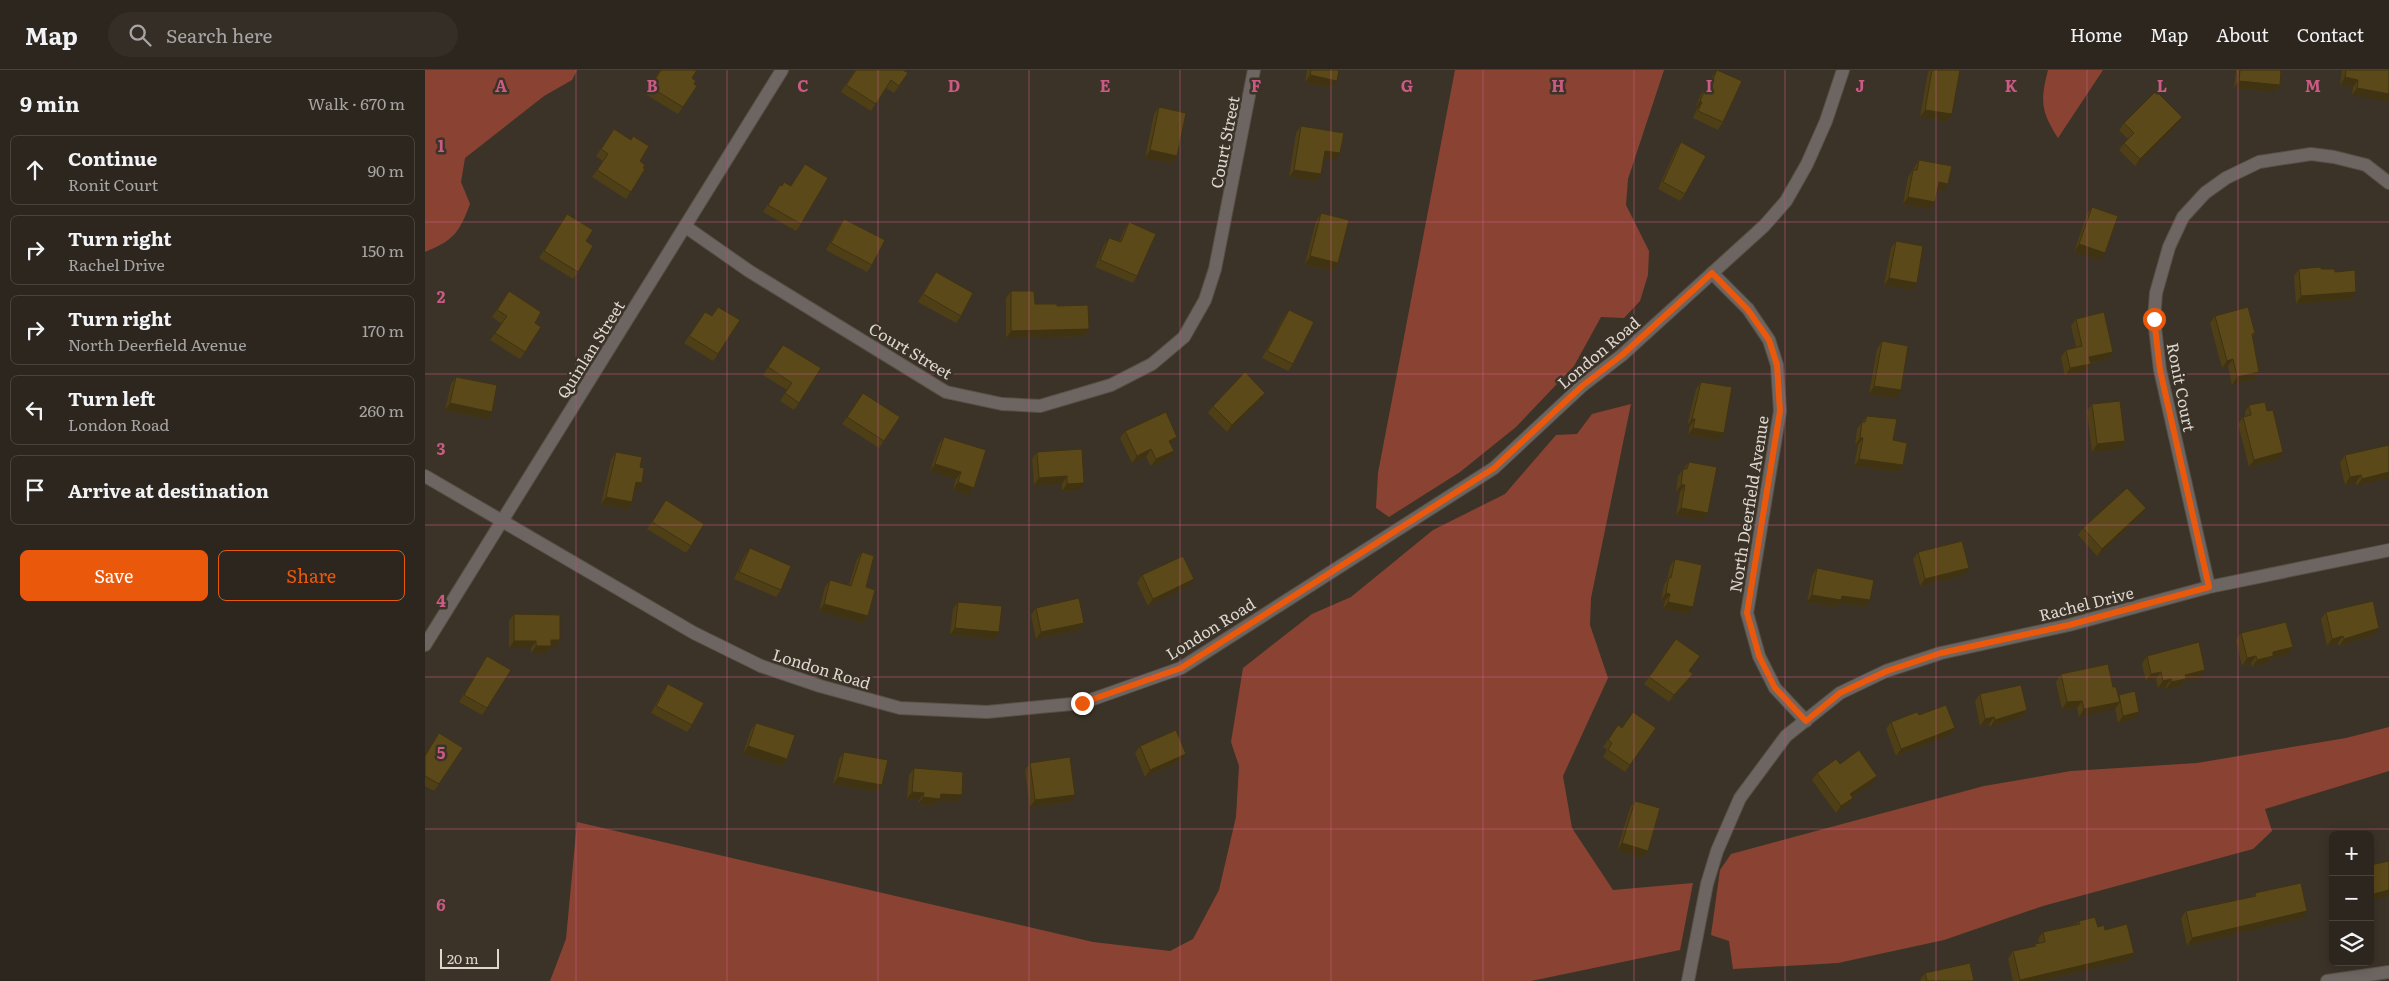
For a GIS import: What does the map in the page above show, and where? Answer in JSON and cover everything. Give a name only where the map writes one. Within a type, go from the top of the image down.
[{"type":"street","name":"Quinlan Street","points":[[425,646],[500,522],[686,227],[782,70]]},
{"type":"street","name":"Court Street","points":[[686,227],[749,271],[946,392],[1002,404],[1040,406],[1111,384],[1152,364],[1184,337],[1205,300],[1215,269],[1254,70]]},
{"type":"street","name":"London Road","points":[[425,476],[500,522],[695,633],[761,666],[820,686],[900,708],[987,712],[1082,703],[1181,668],[1494,468],[1582,386],[1622,355],[1764,226],[1786,201],[1807,164],[1826,121],[1843,70]]},
{"type":"street","name":"Ronit Court","points":[[2209,587],[2159,361],[2154,319],[2156,293],[2169,247],[2183,217],[2205,193],[2225,178],[2259,162],[2311,154],[2334,156],[2366,165],[2389,184]]},
{"type":"street","name":"North Deerfield Avenue","points":[[1712,273],[1748,310],[1769,340],[1777,365],[1780,411],[1747,613],[1759,656],[1775,688],[1806,721]]},
{"type":"street","name":"Rachel Drive","points":[[1806,721],[1840,693],[1887,671],[1941,653],[2069,625],[2209,587],[2389,550]]},
{"type":"street","points":[[1688,981],[1707,884],[1717,851],[1740,798],[1786,736],[1806,721]]},
{"type":"street","points":[[2327,981],[2388,975]]},
{"type":"shaded area","points":[[425,70],[577,70],[572,80],[544,96],[465,158],[461,182],[470,204],[466,214],[459,229],[449,239],[443,244],[425,252]]},
{"type":"shaded area","points":[[1455,70],[1664,70],[1628,179],[1626,205],[1649,251],[1648,275],[1640,301],[1624,318],[1601,317],[1574,366],[1516,427],[1460,472],[1389,517],[1376,508],[1378,473]]},
{"type":"shaded area","points":[[2048,70],[2103,70],[2058,138],[2045,113],[2043,98]]},
{"type":"shaded area","points":[[1631,404],[1591,598],[1590,625],[1608,678],[1563,776],[1572,828],[1613,890],[1693,883],[1680,950],[1531,981],[550,981],[566,939],[577,822],[1093,942],[1170,951],[1193,939],[1219,890],[1236,817],[1239,766],[1231,742],[1243,668],[1312,614],[1351,597],[1433,530],[1505,494],[1556,435],[1577,434],[1592,414]]},
{"type":"shaded area","points":[[2389,727],[2389,771],[2265,809],[2272,831],[2253,849],[2043,906],[1944,940],[1838,963],[1733,969],[1729,941],[1711,935],[1720,870],[1731,854],[1984,786],[2071,771],[2197,763],[2346,738]]},
{"type":"building","points":[[661,70],[697,70],[692,78],[696,81],[694,84],[697,86],[683,107],[650,87]]},
{"type":"building","points":[[856,70],[903,70],[908,73],[899,86],[891,80],[876,104],[846,85]]},
{"type":"building","points":[[1311,70],[1339,70],[1337,81],[1310,75]]},
{"type":"building","points":[[1717,70],[1742,81],[1723,122],[1698,111],[1706,87],[1709,88]]},
{"type":"building","points":[[1932,70],[1960,70],[1952,114],[1925,110]]},
{"type":"building","points":[[2240,70],[2281,70],[2280,85],[2239,81]]},
{"type":"building","points":[[2346,70],[2389,70],[2389,94],[2357,88],[2358,80],[2345,77]]},
{"type":"building","points":[[2156,91],[2182,117],[2140,159],[2124,143],[2134,133],[2124,123]]},
{"type":"building","points":[[1159,107],[1186,113],[1177,156],[1150,150]]},
{"type":"building","points":[[1301,126],[1344,133],[1340,153],[1325,151],[1321,174],[1294,170]]},
{"type":"building","points":[[614,129],[631,140],[633,136],[649,146],[640,161],[645,165],[643,168],[645,169],[631,192],[597,170],[608,154],[601,149]]},
{"type":"building","points":[[1681,142],[1706,156],[1685,194],[1663,182]]},
{"type":"building","points":[[1919,160],[1952,166],[1948,184],[1939,182],[1935,202],[1908,197],[1913,170],[1917,170]]},
{"type":"building","points":[[805,164],[828,178],[801,224],[768,205],[780,185],[782,186],[784,182],[791,186]]},
{"type":"building","points":[[2092,207],[2118,216],[2105,253],[2079,244]]},
{"type":"building","points":[[1321,213],[1349,220],[1338,263],[1310,256]]},
{"type":"building","points":[[567,214],[593,230],[586,241],[593,246],[578,272],[544,251]]},
{"type":"building","points":[[844,219],[885,240],[872,265],[831,243]]},
{"type":"building","points":[[1129,222],[1156,234],[1137,276],[1100,260],[1109,238],[1121,242]]},
{"type":"building","points":[[1896,241],[1923,246],[1917,283],[1889,278]]},
{"type":"building","points":[[2321,267],[2321,269],[2335,269],[2335,272],[2355,270],[2356,292],[2301,296],[2299,269]]},
{"type":"building","points":[[936,272],[973,293],[961,316],[923,294]]},
{"type":"building","points":[[509,291],[541,312],[535,323],[541,327],[525,352],[495,333],[507,316],[497,310]]},
{"type":"building","points":[[1011,291],[1034,291],[1035,304],[1057,304],[1057,306],[1088,305],[1089,329],[1011,331]]},
{"type":"building","points":[[718,307],[740,320],[718,354],[689,336],[705,312],[712,316]]},
{"type":"building","points":[[2248,307],[2255,333],[2252,334],[2259,372],[2237,377],[2233,359],[2227,361],[2215,316]]},
{"type":"building","points":[[1289,310],[1314,322],[1293,364],[1267,351]]},
{"type":"building","points":[[2104,312],[2113,352],[2089,357],[2091,364],[2070,368],[2066,350],[2082,346],[2076,319]]},
{"type":"building","points":[[1882,341],[1908,346],[1901,390],[1874,386]]},
{"type":"building","points":[[783,345],[821,368],[799,403],[785,393],[792,383],[768,367]]},
{"type":"building","points":[[1245,372],[1265,393],[1232,425],[1213,406]]},
{"type":"building","points":[[456,377],[497,385],[492,412],[450,403]]},
{"type":"building","points":[[1701,382],[1732,387],[1724,433],[1693,428],[1695,419],[1692,419]]},
{"type":"building","points":[[863,393],[900,417],[884,441],[847,417]]},
{"type":"building","points":[[2120,401],[2125,441],[2097,444],[2092,404]]},
{"type":"building","points":[[2265,402],[2267,411],[2273,410],[2283,452],[2254,460],[2243,417],[2251,415],[2249,405]]},
{"type":"building","points":[[1166,412],[1177,437],[1169,441],[1174,451],[1156,459],[1151,449],[1137,456],[1125,431]]},
{"type":"building","points":[[1867,416],[1897,419],[1893,440],[1907,443],[1903,465],[1859,459],[1863,438],[1860,438],[1862,422],[1865,422]]},
{"type":"building","points":[[944,437],[986,450],[974,488],[958,482],[961,472],[935,464]]},
{"type":"building","points":[[2389,445],[2389,472],[2362,479],[2361,475],[2350,477],[2345,455]]},
{"type":"building","points":[[1082,449],[1084,483],[1067,484],[1067,476],[1039,478],[1037,452]]},
{"type":"building","points":[[616,452],[642,457],[640,467],[644,468],[642,483],[636,482],[632,502],[606,497]]},
{"type":"building","points":[[1689,462],[1717,467],[1708,513],[1681,508],[1685,485],[1681,485],[1683,469],[1687,469]]},
{"type":"building","points":[[2127,488],[2146,508],[2102,549],[2083,528]]},
{"type":"building","points":[[666,500],[704,524],[691,546],[652,522]]},
{"type":"building","points":[[1962,541],[1969,568],[1925,579],[1918,552]]},
{"type":"building","points":[[750,548],[791,566],[781,590],[739,572]]},
{"type":"building","points":[[862,552],[874,556],[866,587],[875,590],[868,616],[824,604],[830,580],[851,586]]},
{"type":"building","points":[[1183,556],[1194,579],[1153,599],[1142,575]]},
{"type":"building","points":[[1675,559],[1702,565],[1693,607],[1668,602],[1670,594],[1666,593]]},
{"type":"building","points":[[1817,568],[1874,580],[1870,600],[1842,596],[1841,600],[1812,595]]},
{"type":"building","points":[[1079,598],[1084,623],[1041,632],[1036,608]]},
{"type":"building","points":[[2373,601],[2379,628],[2344,639],[2343,636],[2332,639],[2326,612]]},
{"type":"building","points":[[958,602],[1002,606],[999,632],[955,628]]},
{"type":"building","points":[[514,614],[560,615],[560,640],[551,640],[551,646],[536,646],[536,641],[514,641]]},
{"type":"building","points":[[2286,622],[2293,647],[2273,652],[2273,656],[2257,660],[2256,656],[2247,658],[2241,633]]},
{"type":"building","points":[[1676,639],[1700,656],[1689,671],[1693,674],[1674,695],[1649,677]]},
{"type":"building","points":[[2199,642],[2205,670],[2185,675],[2186,679],[2171,682],[2171,679],[2163,681],[2161,672],[2151,674],[2147,656]]},
{"type":"building","points":[[487,656],[511,670],[487,708],[464,695]]},
{"type":"building","points":[[2108,664],[2113,687],[2116,687],[2120,702],[2084,709],[2082,701],[2067,702],[2061,674]]},
{"type":"building","points":[[668,684],[704,703],[692,725],[656,706]]},
{"type":"building","points":[[2021,685],[2027,710],[1995,720],[1994,717],[1985,719],[1980,694]]},
{"type":"building","points":[[2135,691],[2139,712],[2123,716],[2119,695]]},
{"type":"building","points":[[1946,705],[1955,728],[1901,749],[1891,722],[1917,712],[1919,715]]},
{"type":"building","points":[[1633,712],[1656,728],[1630,765],[1608,750],[1612,743],[1608,740],[1618,725],[1622,728]]},
{"type":"building","points":[[756,723],[795,735],[787,759],[748,746]]},
{"type":"building","points":[[1176,730],[1186,754],[1150,770],[1140,746]]},
{"type":"building","points":[[439,733],[463,748],[439,784],[425,776],[425,756]]},
{"type":"building","points":[[1859,750],[1877,776],[1850,794],[1853,798],[1841,806],[1817,773],[1836,759],[1840,764]]},
{"type":"building","points":[[844,752],[888,760],[882,785],[838,777]]},
{"type":"building","points":[[1070,757],[1075,795],[1035,800],[1030,763]]},
{"type":"building","points":[[914,768],[963,772],[962,795],[941,794],[940,799],[923,797],[924,793],[912,792]]},
{"type":"building","points":[[1635,801],[1660,808],[1648,851],[1622,843]]},
{"type":"building","points":[[2389,861],[2389,890],[2374,894],[2374,864]]},
{"type":"building","points":[[2301,883],[2307,911],[2192,938],[2186,911],[2256,896],[2255,893]]},
{"type":"building","points":[[2095,917],[2098,927],[2104,925],[2105,930],[2127,924],[2134,953],[2020,980],[2013,951],[2045,942],[2043,932],[2080,924],[2079,921]]},
{"type":"building","points":[[1970,963],[1974,981],[1927,981],[1925,973]]},
{"type":"route","points":[[1082,703],[1181,668],[1494,468],[1582,386],[1622,355],[1712,273],[1748,310],[1769,340],[1777,365],[1780,411],[1771,478],[1756,552],[1747,613],[1759,656],[1775,688],[1806,721],[1840,693],[1887,671],[1941,653],[2069,625],[2209,587],[2160,370],[2154,319]]}]
